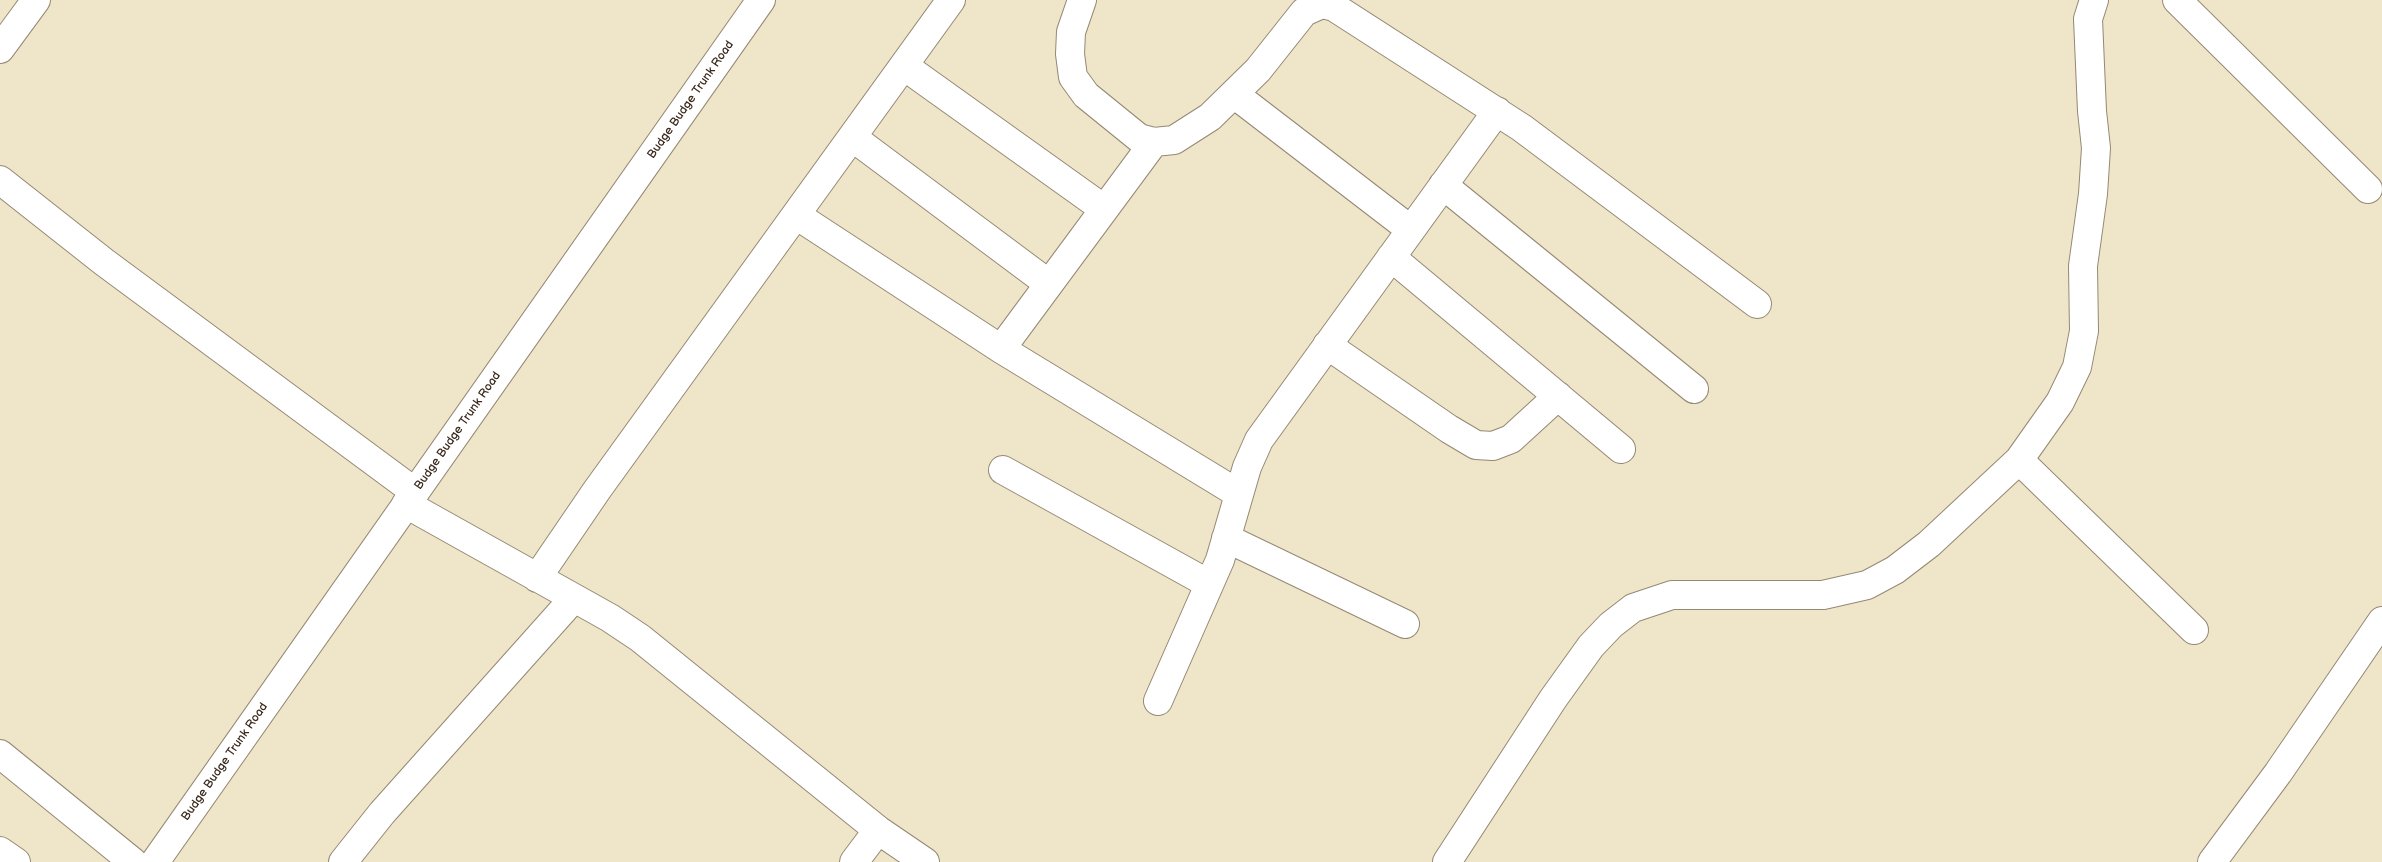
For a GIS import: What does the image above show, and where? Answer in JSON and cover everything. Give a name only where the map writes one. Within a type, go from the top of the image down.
[{"type":"street","points":[[0,49],[36,0]]},
{"type":"street","name":"Budge Budge Trunk Road","points":[[155,862],[761,0]]},
{"type":"street","points":[[537,578],[597,490],[951,0]]},
{"type":"street","points":[[1082,0],[1071,32],[1070,54],[1073,77],[1086,95],[1139,138],[1154,142],[1174,140],[1210,117],[1258,70],[1305,6],[1322,4],[1334,7],[1522,128],[1757,304]]},
{"type":"street","points":[[1447,862],[1553,699],[1591,646],[1611,625],[1633,608],[1672,595],[1823,595],[1867,585],[1895,570],[1929,544],[2019,460],[2060,402],[2077,367],[2084,331],[2084,266],[2093,194],[2096,148],[2092,111],[2088,19],[2094,0]]},
{"type":"street","points":[[2177,0],[2368,189]]},
{"type":"street","points":[[904,66],[1104,209]]},
{"type":"street","points":[[1234,94],[1411,230]]},
{"type":"street","points":[[1158,701],[1220,560],[1247,467],[1259,440],[1497,111]]},
{"type":"street","points":[[852,137],[1049,284]]},
{"type":"street","points":[[1001,349],[1154,142]]},
{"type":"street","points":[[0,180],[410,498],[537,578],[610,618],[640,638],[878,830],[925,862]]},
{"type":"street","points":[[1443,186],[1694,389]]},
{"type":"street","points":[[796,215],[1001,349],[1239,494]]},
{"type":"street","points":[[1391,257],[1621,449]]},
{"type":"street","points":[[1327,346],[1449,430],[1476,445],[1492,446],[1511,439],[1558,396]]},
{"type":"street","points":[[2019,460],[2194,630]]},
{"type":"street","points":[[1003,470],[1209,584]]},
{"type":"street","points":[[1226,538],[1405,624]]},
{"type":"street","points":[[343,862],[382,813],[574,598]]},
{"type":"street","points":[[2212,862],[2278,773],[2382,621]]},
{"type":"street","points":[[0,754],[133,862]]},
{"type":"street","points":[[854,862],[878,830]]},
{"type":"street","points":[[0,851],[16,862]]}]
